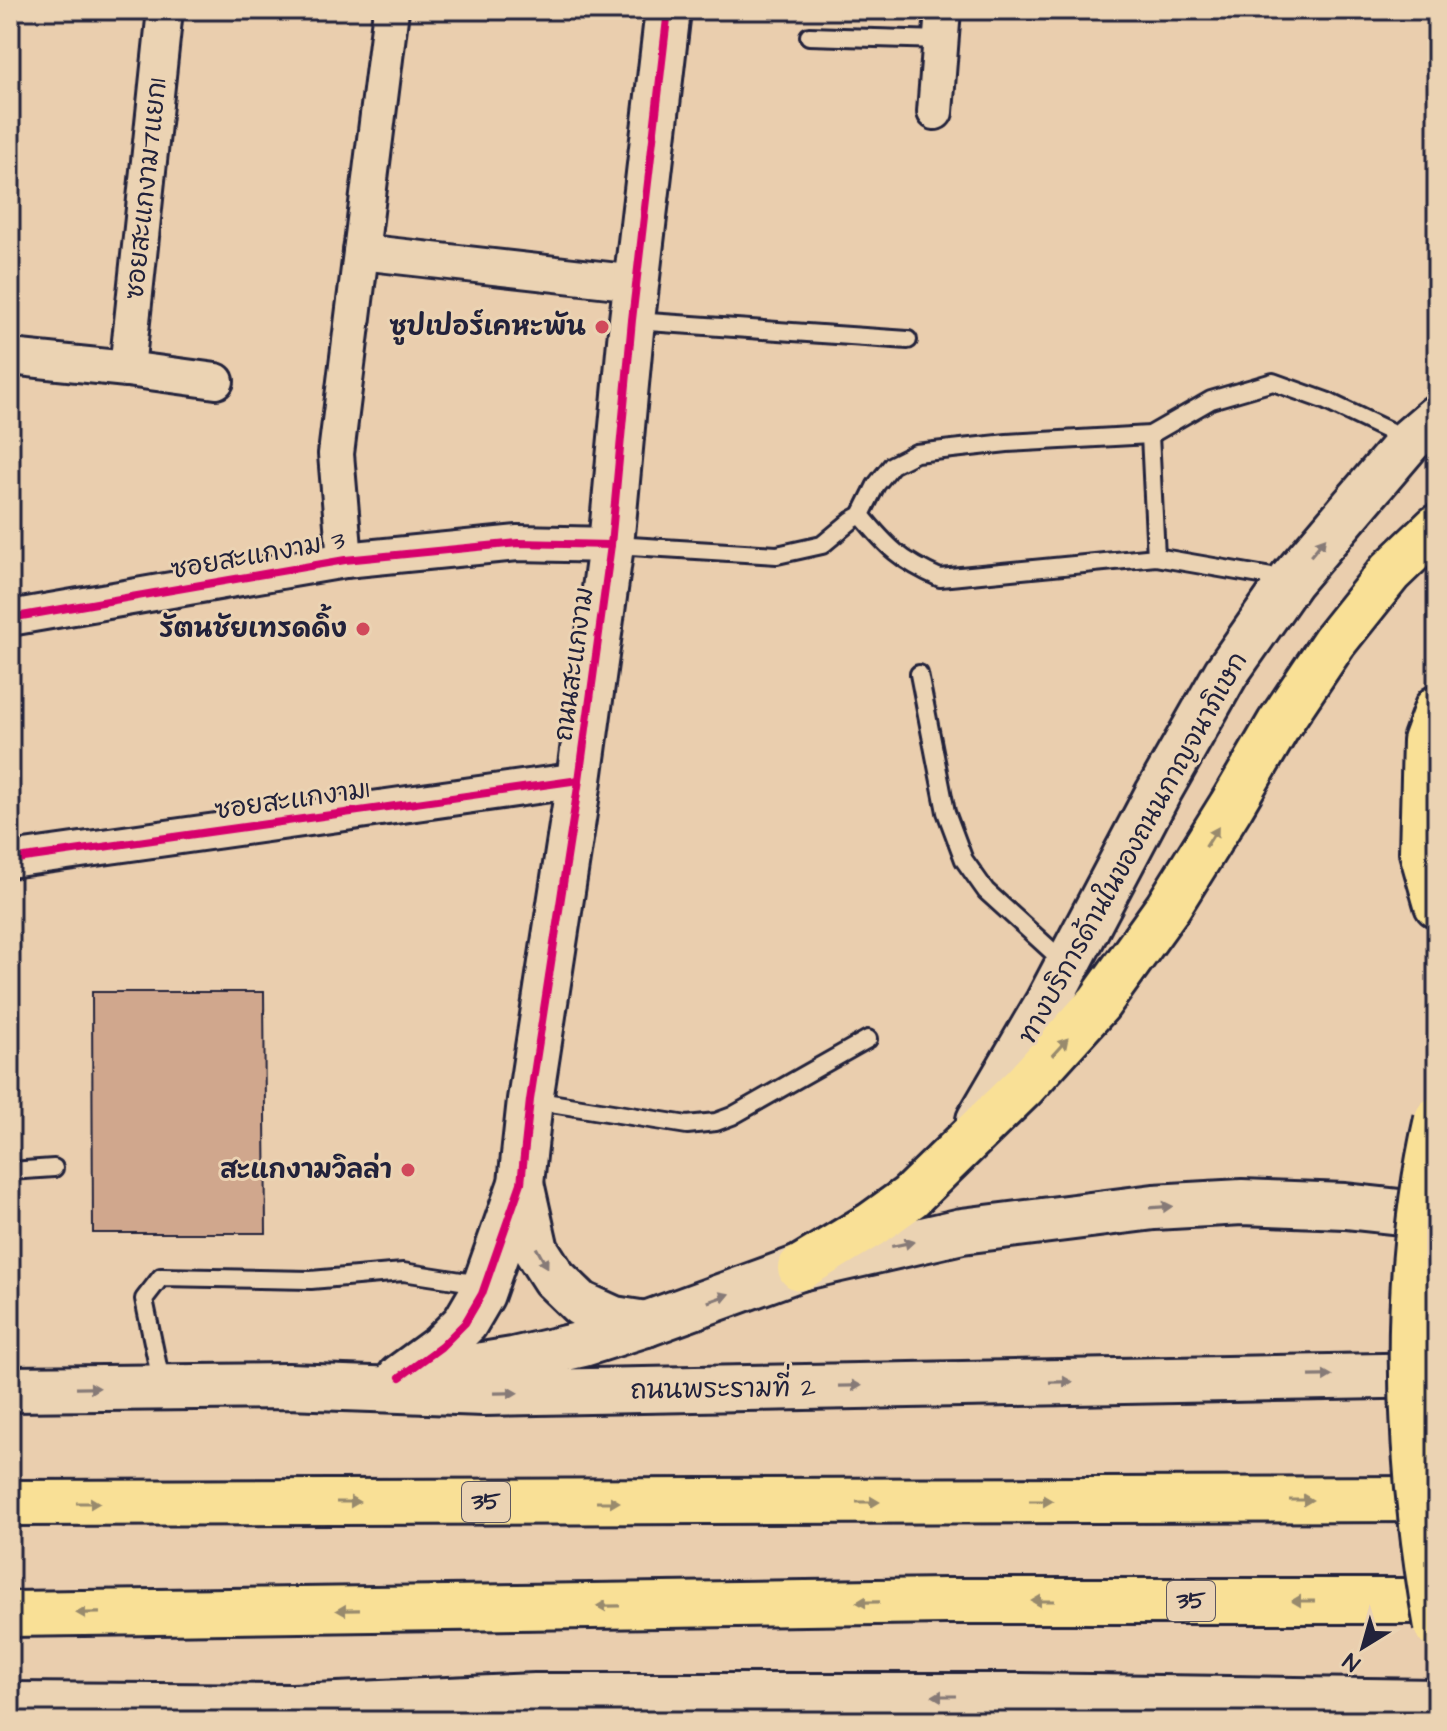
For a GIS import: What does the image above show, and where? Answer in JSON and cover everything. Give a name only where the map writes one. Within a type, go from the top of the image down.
[{"type":"highway","points":[[800,1268],[910,1197],[1023,1087],[1099,1003],[1168,907],[1279,724],[1334,642],[1390,572],[1437,527]]},
{"type":"highway","points":[[1437,708],[1425,741],[1422,852],[1437,905]]},
{"type":"highway","points":[[1437,1119],[1417,1252],[1412,1365],[1421,1515],[1437,1627]]},
{"type":"highway","name":"35","points":[[10,1503],[1437,1499]]},
{"type":"highway","name":"35","points":[[10,1614],[946,1601],[1437,1601]]},
{"type":"main road","name":"ถนนสะแกงาม","points":[[400,1377],[441,1347],[465,1323],[482,1294],[521,1183],[530,1100],[611,545],[634,302],[668,10]]},
{"type":"main road","name":"ทางบริการด้านในของถนนกาญจนาภิเษก","points":[[966,1143],[1068,965],[1158,793],[1226,673],[1291,580],[1423,429]]},
{"type":"main road","name":"ถนนสะแกงาม","points":[[521,1183],[536,1250],[554,1278],[581,1304],[614,1319],[646,1324]]},
{"type":"main road","points":[[288,1386],[400,1377],[513,1360],[583,1344],[800,1268],[962,1231],[1154,1207],[1242,1202],[1345,1206],[1437,1216]]},
{"type":"main road","name":"ถนนพระรามที่ 2","points":[[11,1373],[162,1387],[288,1386],[484,1393],[1437,1375]]},
{"type":"main road","points":[[10,1705],[292,1714],[535,1696],[1022,1696],[1437,1702]]},
{"type":"main road","points":[[596,1696],[714,1721]]},
{"type":"street","name":"ซอยสะแกงาม7แยก1","points":[[127,369],[165,10]]},
{"type":"street","points":[[345,560],[336,454],[391,10]]},
{"type":"street","points":[[935,112],[942,25]]},
{"type":"street","points":[[361,252],[634,302]]},
{"type":"street","points":[[10,357],[216,381]]},
{"type":"street","name":"ซอยสะแกงาม 3","points":[[10,618],[345,560],[518,543],[611,545]]},
{"type":"street","name":"ซอยสะแกงาม1","points":[[10,860],[579,780]]},
{"type":"lane","points":[[809,36],[942,25]]},
{"type":"lane","points":[[634,302],[908,340]]},
{"type":"lane","points":[[611,545],[777,555],[822,545],[861,515],[876,485],[892,465],[916,453],[1007,443],[1150,435],[1211,400],[1273,382],[1423,429]]},
{"type":"lane","points":[[1150,435],[1156,557]]},
{"type":"lane","points":[[861,515],[897,554],[917,568],[940,578],[1156,557],[1291,580]]},
{"type":"lane","points":[[919,674],[946,812],[964,860],[986,891],[1068,965]]},
{"type":"lane","points":[[530,1100],[687,1125],[716,1122],[732,1116],[868,1039]]},
{"type":"lane","points":[[10,1171],[54,1168]]},
{"type":"lane","points":[[162,1387],[144,1299],[161,1277],[311,1280],[403,1272],[474,1283]]},
{"type":"path","points":[[10,1539],[11,1373]]},
{"type":"building","points":[[92,992],[264,992],[266,1233],[93,1233]]},
{"type":"cycle path","points":[[400,1377],[441,1347],[465,1323],[482,1294],[521,1183],[530,1100],[611,545],[632,320],[668,10]]},
{"type":"cycle path","points":[[10,618],[345,560],[518,543],[611,545]]},
{"type":"cycle path","points":[[10,860],[579,780]]},
{"type":"place","name":"ซูปเปอร์เคหะพัน","points":[[602,327]]},
{"type":"place","name":"รัตนชัยเทรดดิ้ง","points":[[363,629]]},
{"type":"place","name":"สะแกงามวิลล่า","points":[[408,1170]]}]
